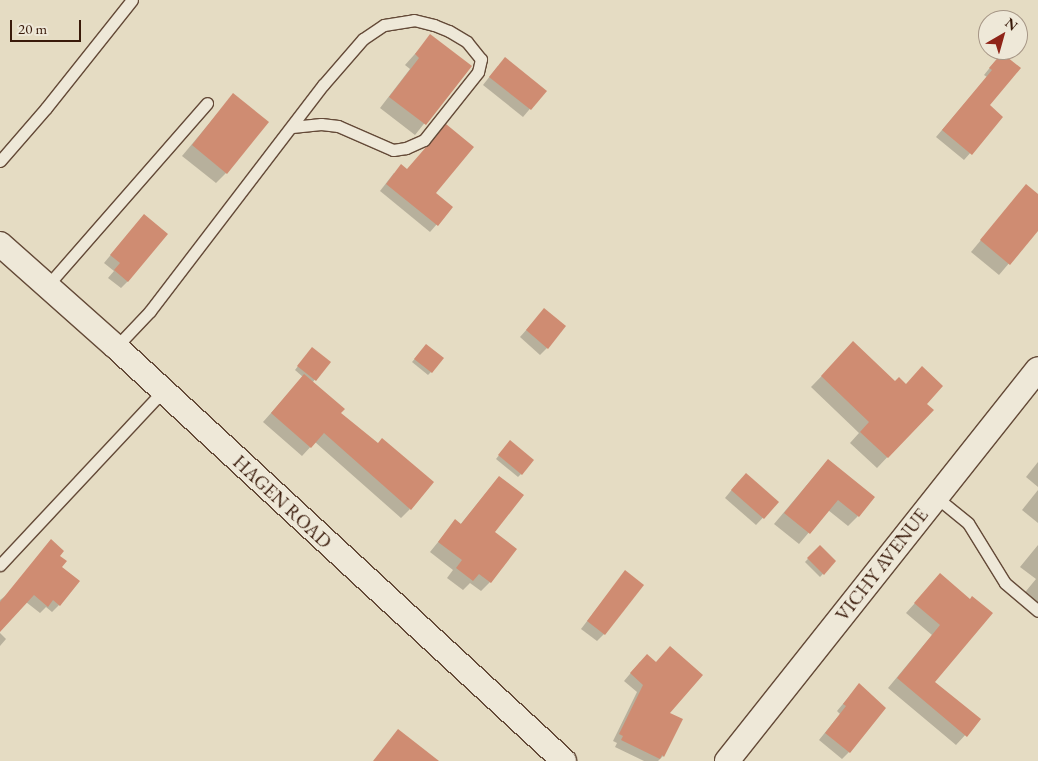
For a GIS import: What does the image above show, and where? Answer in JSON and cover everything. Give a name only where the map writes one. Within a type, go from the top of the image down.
[{"type":"street","name":"HAGEN ROAD","points":[[0,244],[116,347],[564,761]]},
{"type":"street","name":"VICHY AVENUE","points":[[727,761],[1038,368]]},
{"type":"lane","points":[[0,161],[46,108],[132,0]]},
{"type":"lane","points":[[116,347],[150,311],[323,85],[363,40],[384,25],[414,20],[434,25],[467,42],[481,59],[478,72],[424,140],[406,148],[393,150],[338,126],[321,124],[292,127]]},
{"type":"lane","points":[[47,286],[207,102]]},
{"type":"lane","points":[[0,565],[63,500],[163,391]]},
{"type":"lane","points":[[936,497],[968,523],[1005,584],[1038,612]]},
{"type":"building","points":[[430,34],[472,66],[426,125],[389,97],[419,58],[415,54]]},
{"type":"building","points":[[505,57],[547,91],[531,110],[489,77]]},
{"type":"building","points":[[996,60],[1011,60],[1021,68],[990,105],[1003,117],[972,155],[942,130],[992,70],[989,68]]},
{"type":"building","points":[[233,93],[269,122],[227,174],[192,145]]},
{"type":"building","points":[[446,124],[474,147],[436,193],[453,207],[438,226],[386,184],[401,164],[407,169]]},
{"type":"building","points":[[1026,184],[1038,194],[1038,231],[1010,265],[980,240]]},
{"type":"building","points":[[144,214],[168,234],[128,282],[114,270],[120,263],[110,255]]},
{"type":"building","points":[[544,308],[566,326],[548,349],[526,330]]},
{"type":"building","points":[[853,341],[895,381],[899,377],[906,384],[922,366],[943,386],[927,404],[934,410],[888,458],[860,432],[869,422],[821,376]]},
{"type":"building","points":[[426,344],[444,358],[432,373],[414,359]]},
{"type":"building","points":[[312,347],[331,362],[316,381],[297,366]]},
{"type":"building","points":[[304,374],[345,409],[341,413],[378,443],[382,438],[434,482],[411,510],[324,433],[311,448],[271,413]]},
{"type":"building","points":[[510,440],[534,460],[522,475],[498,455]]},
{"type":"building","points":[[828,459],[875,497],[859,517],[838,500],[810,534],[784,513]]},
{"type":"building","points":[[746,473],[779,502],[764,519],[731,490]]},
{"type":"building","points":[[499,476],[524,495],[495,532],[517,549],[491,583],[479,574],[473,581],[456,568],[462,560],[438,542],[455,519],[461,524]]},
{"type":"building","points":[[51,539],[64,551],[60,556],[67,561],[62,567],[80,581],[60,606],[53,600],[48,607],[34,595],[0,632],[0,602]]},
{"type":"building","points":[[820,545],[836,561],[824,575],[807,558]]},
{"type":"building","points":[[625,570],[644,585],[605,635],[587,621]]},
{"type":"building","points":[[940,573],[970,599],[972,596],[993,613],[935,682],[981,719],[967,737],[897,678],[940,625],[914,603]]},
{"type":"building","points":[[670,646],[703,675],[670,713],[683,719],[664,757],[662,755],[660,759],[621,740],[623,736],[619,734],[643,685],[630,673],[647,654],[656,662]]},
{"type":"building","points":[[859,683],[886,708],[850,753],[825,733],[846,706],[843,704]]},
{"type":"building","points":[[398,729],[416,743],[439,761],[373,761]]}]
